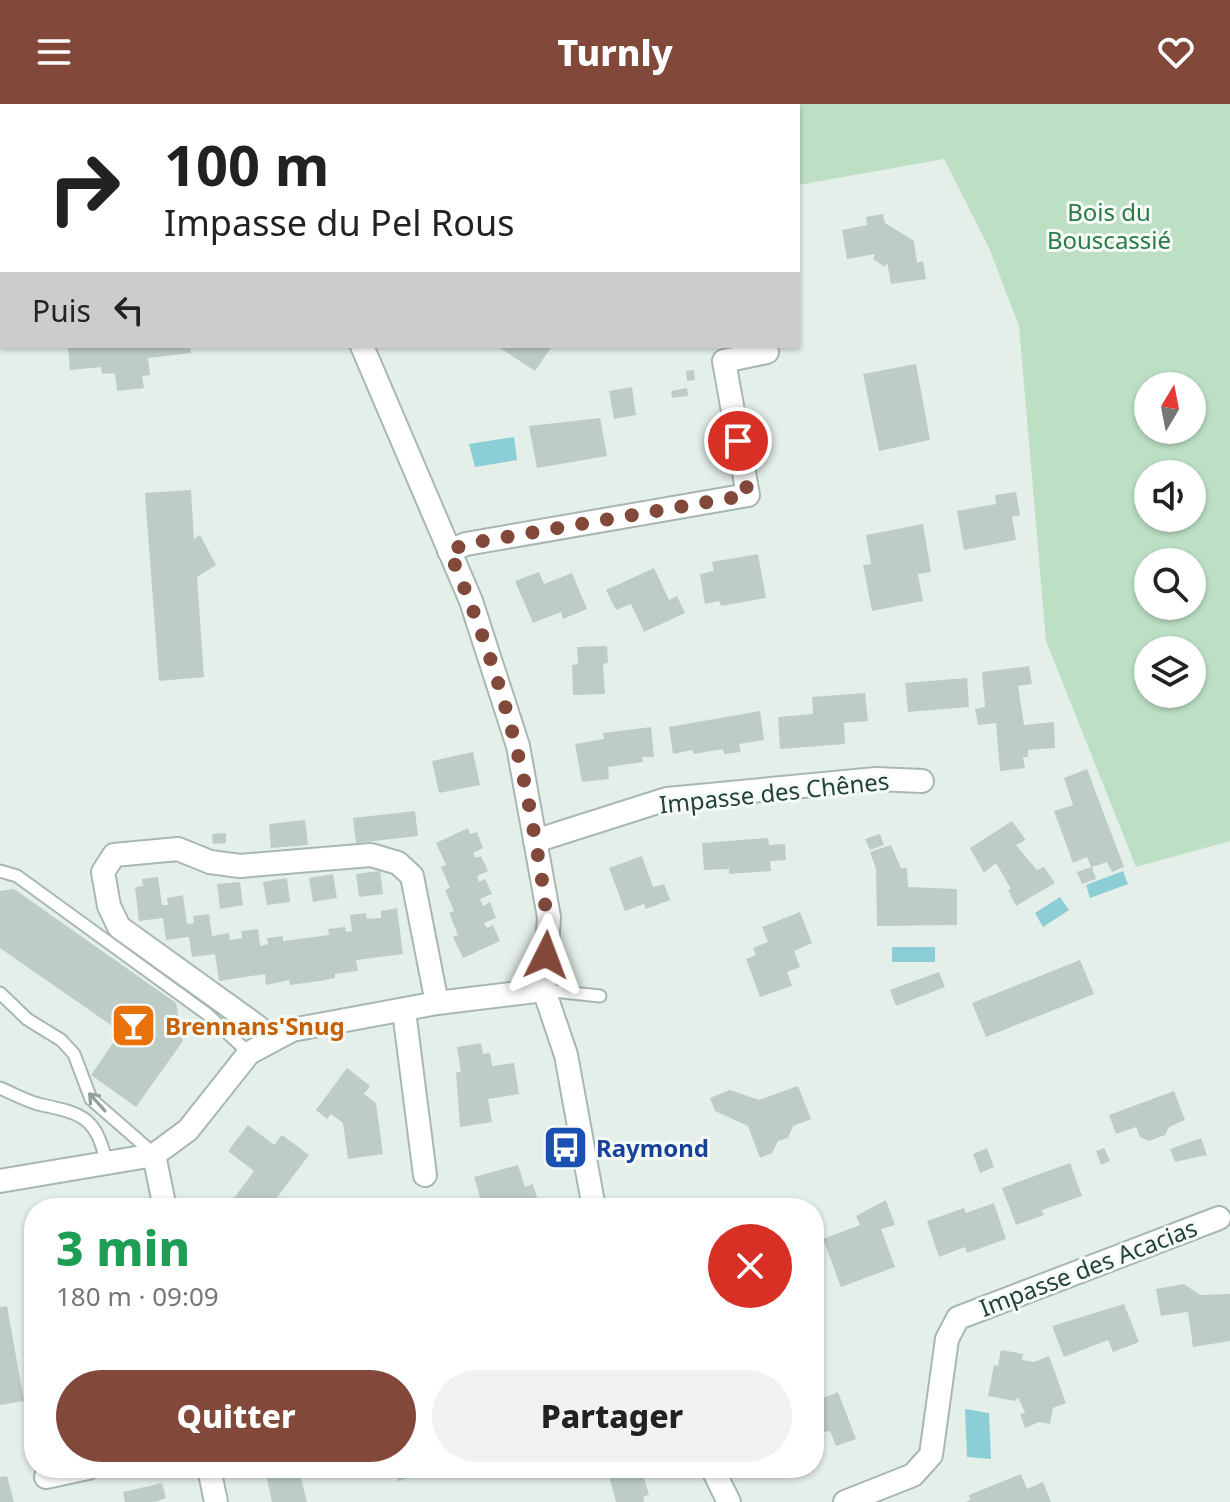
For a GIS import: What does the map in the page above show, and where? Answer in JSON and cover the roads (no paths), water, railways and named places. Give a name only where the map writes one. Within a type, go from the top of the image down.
[{"type":"street","points":[[363,348],[471,601],[518,746],[549,917],[544,990],[566,1055],[592,1198]]},
{"type":"street","points":[[449,551],[466,544],[748,495],[724,361],[767,352]]},
{"type":"street","name":"Impasse des Chênes","points":[[535,841],[667,799],[876,779],[922,781]]},
{"type":"street","points":[[268,1040],[258,1027],[119,927],[109,906],[103,872],[114,855],[178,849],[227,866],[371,855],[398,863],[412,876],[437,1003]]},
{"type":"street","points":[[0,1181],[154,1155],[188,1130],[249,1053],[268,1040],[316,1025],[437,1003],[544,990]]},
{"type":"street","points":[[404,1011],[425,1175]]},
{"type":"street","points":[[154,1155],[163,1198]]},
{"type":"street","name":"Impasse des Acacias","points":[[845,1502],[913,1475],[931,1455],[947,1339],[958,1318],[1219,1218]]},
{"type":"street","points":[[211,1478],[216,1502]]},
{"type":"street","points":[[717,1478],[729,1502]]},
{"type":"lane","points":[[0,871],[17,876],[207,1014],[249,1053]]},
{"type":"lane","points":[[544,990],[600,996]]},
{"type":"lane","points":[[0,993],[27,1019],[61,1040],[74,1054],[91,1099],[154,1155]]},
{"type":"lane","points":[[0,1088],[39,1104],[69,1109],[89,1120],[102,1144],[107,1165]]},
{"type":"water","points":[[514,437],[517,460],[475,467],[469,444]]},
{"type":"water","points":[[1123,871],[1128,884],[1090,898],[1086,885]]},
{"type":"water","points":[[1060,897],[1069,910],[1043,927],[1035,913]]},
{"type":"water","points":[[892,947],[935,947],[935,962],[892,962]]},
{"type":"water","points":[[965,1409],[989,1413],[991,1459],[967,1457]]},
{"type":"place","name":"Brennans'Snug","points":[[134,1025]]},
{"type":"place","name":"Raymond","points":[[565,1147]]},
{"type":"park label","name":"Bois du Bouscassié","points":[[1109,225]]}]
